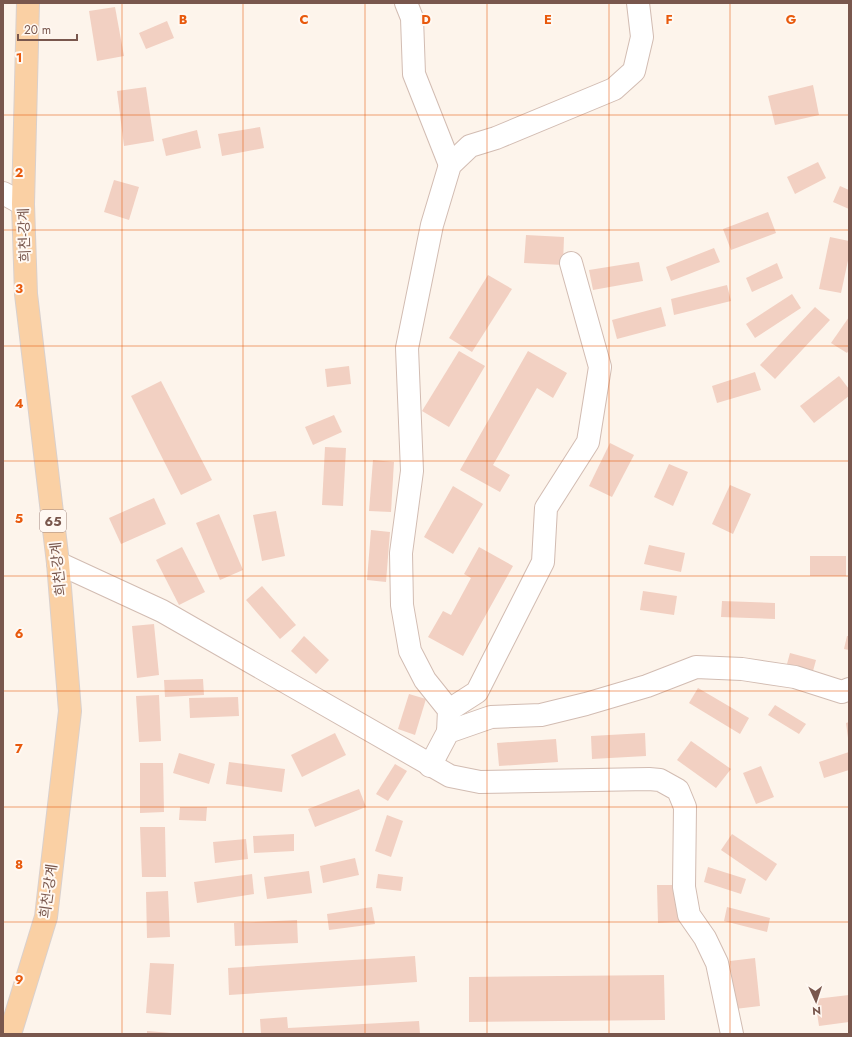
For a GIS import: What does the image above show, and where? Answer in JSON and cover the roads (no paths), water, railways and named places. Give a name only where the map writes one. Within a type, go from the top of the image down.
[{"type":"main road","name":"희천-강계","points":[[10,1034],[46,917],[70,711],[58,563],[26,294],[23,204],[28,3]]},
{"type":"street","points":[[406,3],[412,18],[414,74],[450,165]]},
{"type":"street","points":[[430,766],[448,732],[449,710],[425,680],[410,651],[402,605],[401,553],[412,471],[407,348],[432,225],[450,165],[470,146],[496,138],[614,89],[634,71],[642,37],[638,3]]},
{"type":"street","points":[[3,193],[23,204]]},
{"type":"street","points":[[449,710],[477,692],[543,562],[546,508],[588,442],[600,367],[572,263]]},
{"type":"street","points":[[58,563],[162,611],[430,766],[450,776],[480,782],[649,779],[660,780],[678,790],[685,807],[684,887],[689,915],[705,938],[717,963],[732,1034]]},
{"type":"street","points":[[448,732],[491,717],[541,715],[586,704],[647,686],[696,667],[749,670],[795,677],[842,692],[849,689]]}]
